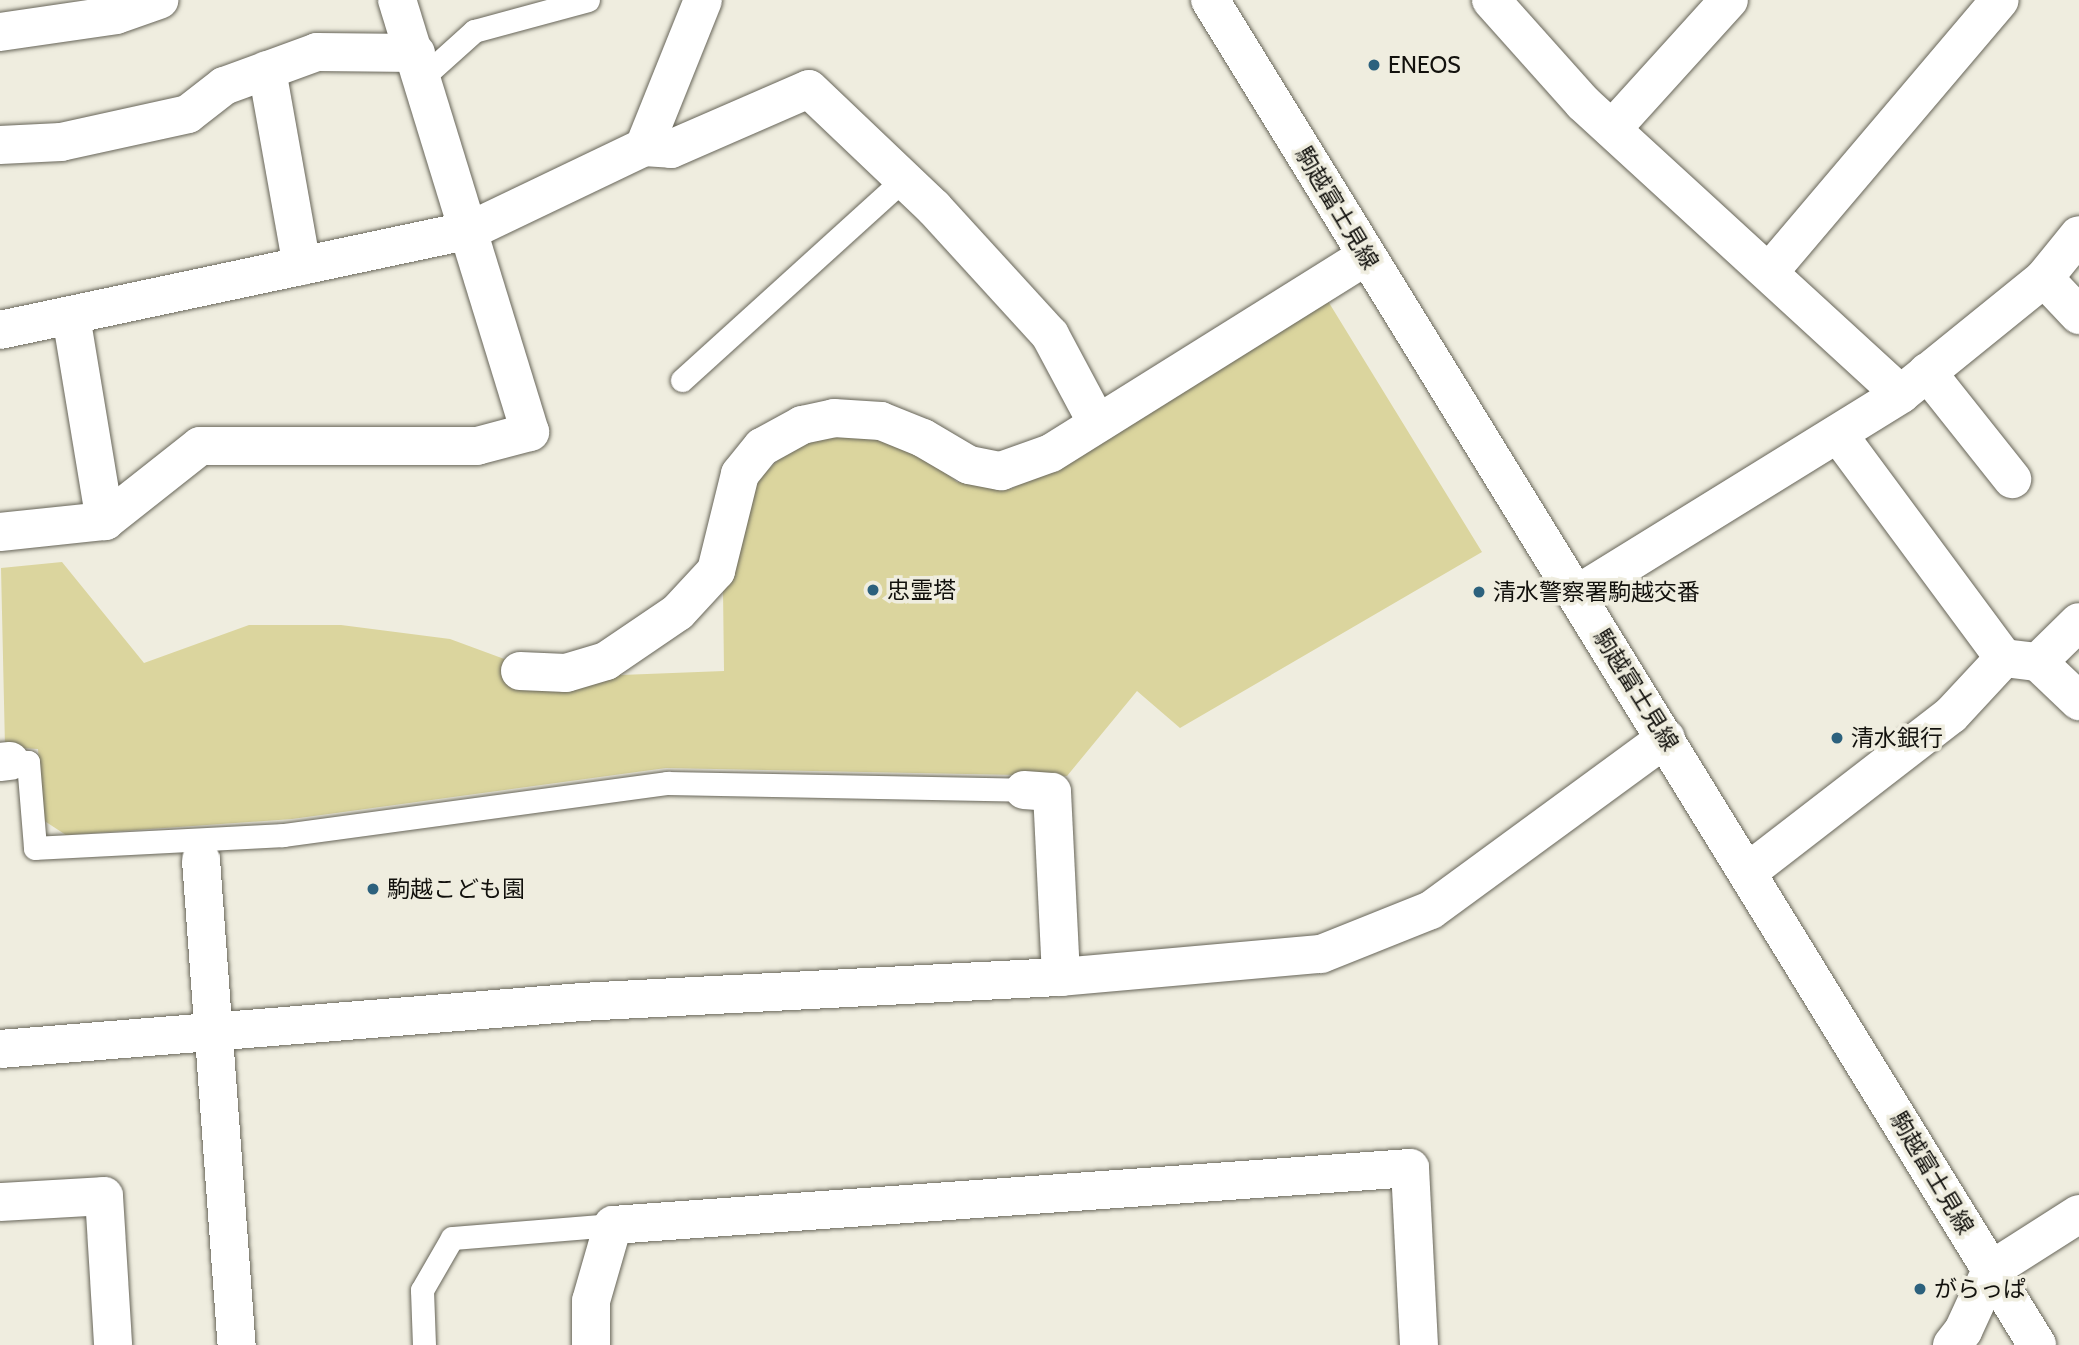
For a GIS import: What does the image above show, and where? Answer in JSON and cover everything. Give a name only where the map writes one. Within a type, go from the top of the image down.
[{"type":"street","points":[[0,32],[116,15],[159,0]]},
{"type":"street","points":[[0,532],[105,521],[200,446],[477,446],[530,432],[471,230],[397,0]]},
{"type":"street","points":[[644,147],[703,0]]},
{"type":"street","name":"駒越富士見線","points":[[1210,0],[1749,871],[2037,1345]]},
{"type":"street","points":[[1491,0],[1612,129],[1770,271],[1914,383],[2012,479]]},
{"type":"street","points":[[1612,129],[1729,0]]},
{"type":"street","points":[[1770,271],[2000,0]]},
{"type":"street","points":[[0,145],[61,142],[188,114],[224,86],[317,52],[420,65]]},
{"type":"street","points":[[267,70],[302,266]]},
{"type":"street","points":[[0,330],[471,230],[644,147],[671,149],[808,89],[904,179],[1049,335],[1097,423]]},
{"type":"street","points":[[1576,595],[1838,434],[1914,383],[2044,278],[2079,235]]},
{"type":"street","points":[[520,671],[566,673],[606,661],[678,612],[716,571],[740,474],[762,447],[802,425],[834,418],[881,421],[923,438],[969,465],[1001,471],[1051,453],[1366,256]]},
{"type":"street","points":[[2044,278],[2079,315]]},
{"type":"street","points":[[71,316],[105,521]]},
{"type":"street","points":[[1838,434],[2021,660],[2079,701]]},
{"type":"street","points":[[1749,871],[2021,660],[2079,622]]},
{"type":"street","points":[[0,1049],[580,1002],[1061,977],[1333,949],[1431,910],[1666,738]]},
{"type":"street","points":[[1024,790],[1052,792],[1061,977]]},
{"type":"street","points":[[201,860],[237,1345]]},
{"type":"street","points":[[591,1345],[591,1301],[613,1224],[1410,1168],[1419,1345]]},
{"type":"street","points":[[0,1202],[104,1196],[113,1345]]},
{"type":"street","points":[[1952,1345],[1963,1331],[1991,1269],[2079,1214]]},
{"type":"lane","points":[[420,65],[474,31],[588,0]]},
{"type":"lane","points":[[682,380],[904,179]]},
{"type":"lane","points":[[5,761],[28,762],[35,848],[283,835],[667,783],[1024,790]]},
{"type":"lane","points":[[424,1345],[422,1290],[452,1238],[613,1224]]},
{"type":"shaded area","points":[[1323,293],[1482,552],[1180,728],[1137,691],[1067,776],[666,768],[292,819],[66,835],[43,820],[38,749],[5,747],[1,568],[62,562],[144,663],[249,625],[341,625],[450,639],[507,660],[561,661],[608,643],[621,675],[724,671],[723,590],[751,487],[783,455],[817,438],[855,431],[904,440],[957,482],[1011,489],[1079,453]]},
{"type":"place","name":"ENEOS","points":[[1374,65]]},
{"type":"place","name":"忠霊塔","points":[[873,590]]},
{"type":"place","name":"清水警察署駒越交番","points":[[1479,592]]},
{"type":"place","name":"清水銀行","points":[[1837,738]]},
{"type":"place","name":"駒越こども園","points":[[373,889]]},
{"type":"place","name":"がらっぱ","points":[[1920,1289]]}]
